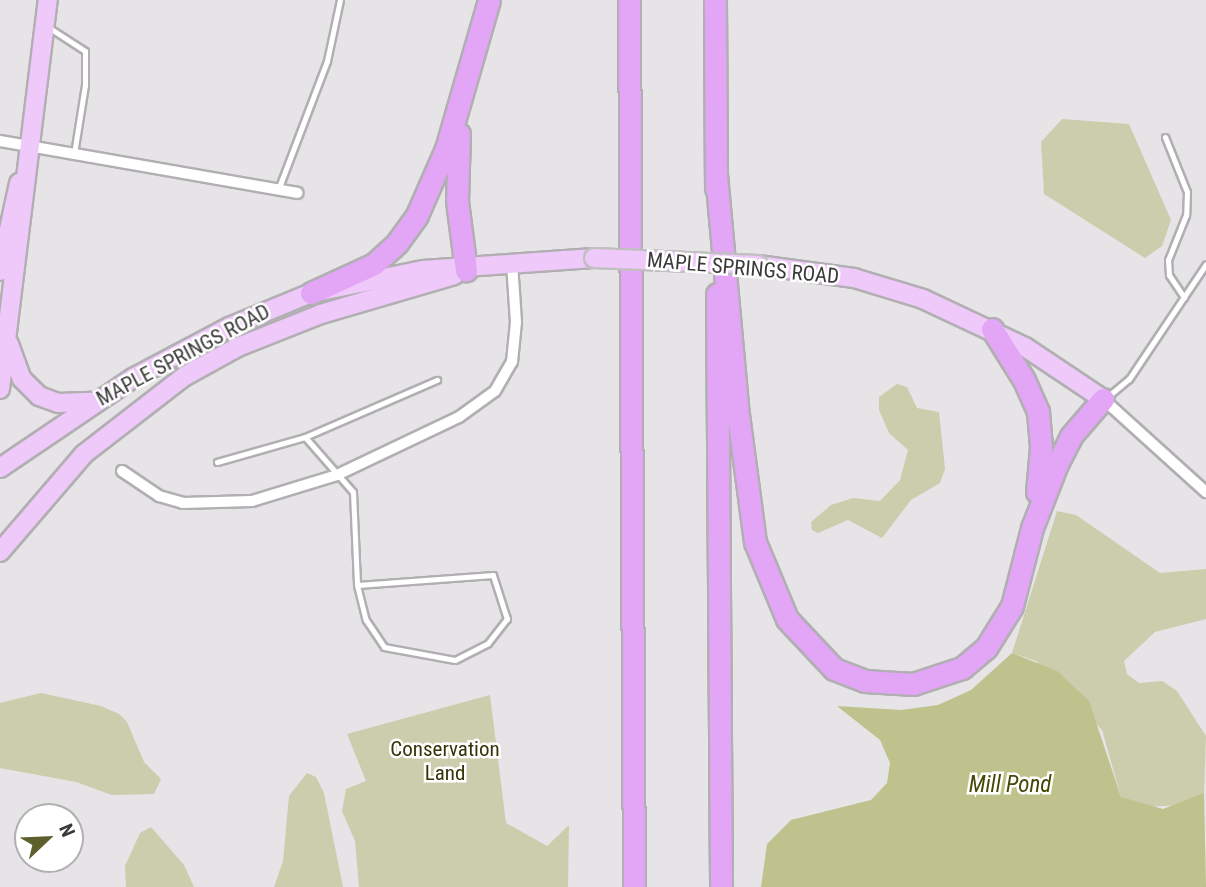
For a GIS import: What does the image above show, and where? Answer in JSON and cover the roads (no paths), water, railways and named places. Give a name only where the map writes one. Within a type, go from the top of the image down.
[{"type":"highway","points":[[311,293],[363,271],[397,243],[431,185],[464,94],[489,0]]},
{"type":"highway","points":[[629,0],[634,887]]},
{"type":"highway","points":[[715,0],[721,887]]},
{"type":"highway","points":[[464,94],[457,175],[466,270]]},
{"type":"highway","points":[[716,174],[751,523],[770,586],[787,620],[810,648],[834,668],[882,685],[931,681],[962,668],[986,648],[1005,621],[1032,528],[1070,436],[1103,399]]},
{"type":"highway","points":[[992,329],[1024,380],[1038,412],[1040,469],[1032,528]]},
{"type":"main road","points":[[0,389],[48,0]]},
{"type":"main road","points":[[0,271],[29,146]]},
{"type":"main road","name":"MAPLE SPRINGS ROAD","points":[[0,468],[92,402],[229,327],[311,293],[423,270],[466,270],[594,258],[758,265],[821,272],[891,288],[992,329],[1103,399]]},
{"type":"main road","name":"MAPLE SPRINGS ROAD","points":[[0,552],[84,454],[185,376],[238,347],[309,318],[466,270]]},
{"type":"main road","points":[[8,340],[18,372],[39,396],[58,403],[92,402]]},
{"type":"street","points":[[0,141],[297,193]]},
{"type":"street","points":[[122,471],[159,496],[209,506],[283,495],[337,475],[459,417],[495,391],[515,348],[512,264]]},
{"type":"street","name":"MAPLE SPRINGS ROAD","points":[[1103,399],[1206,492]]},
{"type":"lane","points":[[278,190],[327,61],[340,0]]},
{"type":"lane","points":[[45,26],[85,51],[85,85],[74,154]]},
{"type":"lane","points":[[1165,137],[1187,192],[1186,215],[1168,260],[1169,275],[1184,297]]},
{"type":"lane","points":[[1103,399],[1129,379],[1206,264]]},
{"type":"lane","points":[[217,462],[305,437],[438,380]]},
{"type":"lane","points":[[305,437],[353,492],[356,585],[366,620],[384,647],[455,660],[488,643],[508,619],[493,575],[356,585]]},
{"type":"water","name":"Mill Pond","points":[[1012,653],[1057,671],[1089,701],[1121,797],[1163,809],[1204,793],[1206,887],[761,887],[767,844],[791,820],[871,800],[887,783],[890,763],[880,740],[837,706],[901,710],[938,705],[971,690]]},
{"type":"park label","name":"Conservation Land","points":[[445,761]]}]
